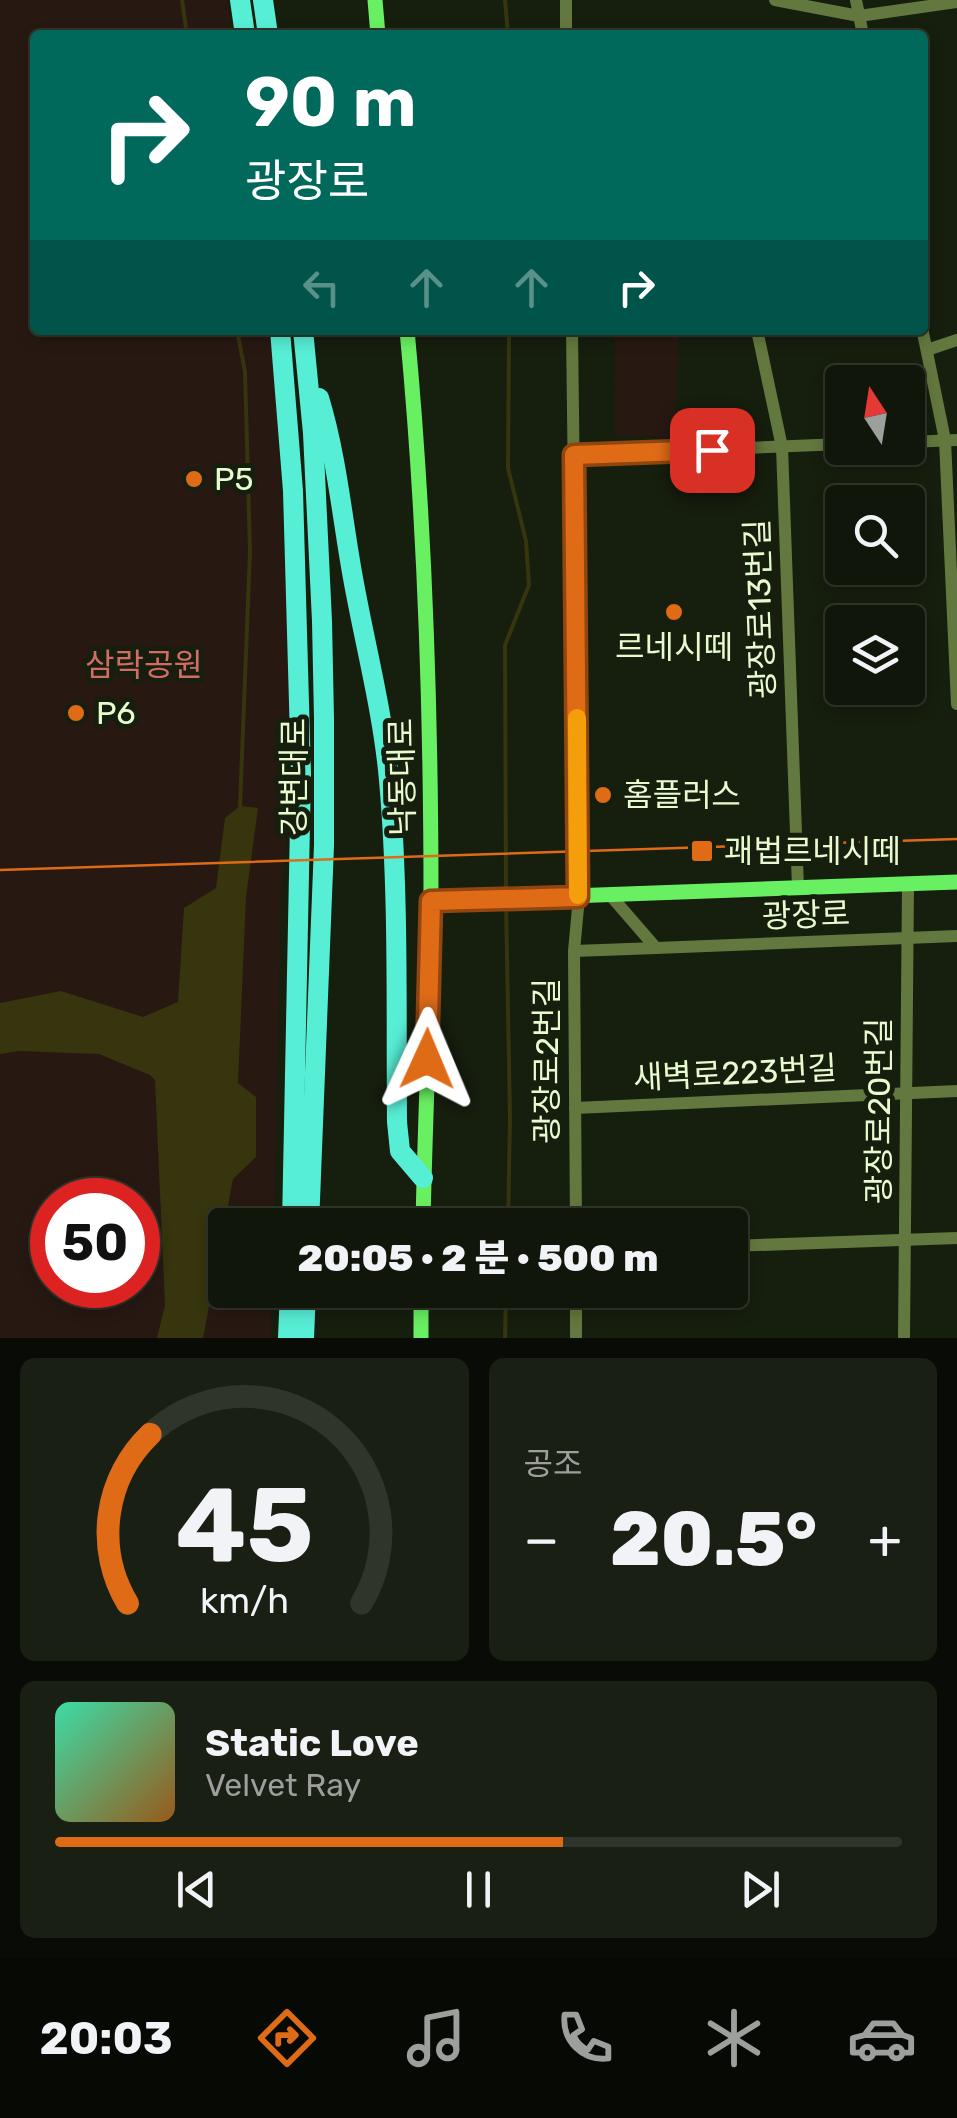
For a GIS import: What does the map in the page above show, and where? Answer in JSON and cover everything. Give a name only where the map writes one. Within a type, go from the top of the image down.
[{"type":"highway","points":[[240,0],[244,30]]},
{"type":"highway","points":[[263,0],[267,30]]},
{"type":"highway","name":"강변대로","points":[[280,335],[293,491],[301,774],[292,1208]]},
{"type":"highway","points":[[301,336],[332,445],[384,738],[396,900],[397,1122],[400,1151],[424,1178]]},
{"type":"highway","name":"강변대로","points":[[301,336],[312,433],[324,720],[324,845],[310,1208]]},
{"type":"highway","points":[[288,1338],[289,1308]]},
{"type":"highway","points":[[304,1338],[305,1308]]},
{"type":"main road","points":[[375,0],[378,30]]},
{"type":"main road","name":"낙동대로","points":[[407,335],[416,421],[428,664],[431,901],[423,1208]]},
{"type":"main road","name":"광장로","points":[[431,901],[957,882]]},
{"type":"main road","points":[[420,1338],[421,1308]]},
{"type":"street","points":[[566,0],[566,30]]},
{"type":"street","points":[[774,0],[859,16],[957,2]]},
{"type":"street","points":[[856,0],[862,30]]},
{"type":"street","name":"광장로2번길","points":[[572,335],[576,1208]]},
{"type":"street","name":"광장로13번길","points":[[758,335],[782,447],[798,888]]},
{"type":"street","points":[[924,335],[951,440],[957,704]]},
{"type":"street","points":[[927,350],[957,340]]},
{"type":"street","points":[[925,441],[951,440]]},
{"type":"street","points":[[574,455],[825,445]]},
{"type":"street","name":"광장로20번길","points":[[904,1338],[908,884]]},
{"type":"street","points":[[611,896],[656,948]]},
{"type":"street","name":"광장로","points":[[574,951],[957,936]]},
{"type":"street","name":"새벽로223번길","points":[[575,1108],[957,1091]]},
{"type":"street","points":[[748,1245],[957,1238]]},
{"type":"street","points":[[576,1308],[576,1338]]},
{"type":"green space","name":"삼락공원","points":[[0,0],[227,0],[231,30],[30,30],[30,335],[270,335],[275,373],[291,695],[288,821],[281,896],[274,1208],[208,1208],[208,1308],[272,1308],[271,1338],[0,1338]]},
{"type":"green space","points":[[615,335],[678,335],[675,438],[614,435]]},
{"type":"shaded area","points":[[240,806],[258,808],[246,897],[238,1083],[256,1097],[256,1157],[233,1179],[228,1208],[208,1208],[209,1308],[203,1338],[157,1338],[165,1305],[155,1080],[99,1054],[0,1054],[0,1003],[61,991],[143,1017],[178,1002],[184,908],[216,888],[225,818]]},
{"type":"waterway","points":[[182,0],[186,30]]},
{"type":"waterway","points":[[505,0],[508,30]]},
{"type":"waterway","points":[[238,335],[245,372],[250,551],[240,806]]},
{"type":"waterway","points":[[506,893],[505,645],[529,585],[526,541],[508,468],[509,335]]},
{"type":"waterway","points":[[506,903],[508,1208]]},
{"type":"waterway","points":[[505,1338],[506,1308]]},
{"type":"tram line","points":[[0,870],[957,839]]},
{"type":"slow traffic","points":[[577,718],[578,895]]},
{"type":"place","name":"P5","points":[[194,479]]},
{"type":"place","name":"르네시떼","points":[[674,612]]},
{"type":"place","name":"P6","points":[[76,713]]},
{"type":"place","name":"홈플러스","points":[[603,795]]},
{"type":"place","name":"괘법르네시떼","points":[[702,851]]},
{"type":"route","points":[[427,1059],[431,901],[578,897],[574,455],[712,450]]}]
